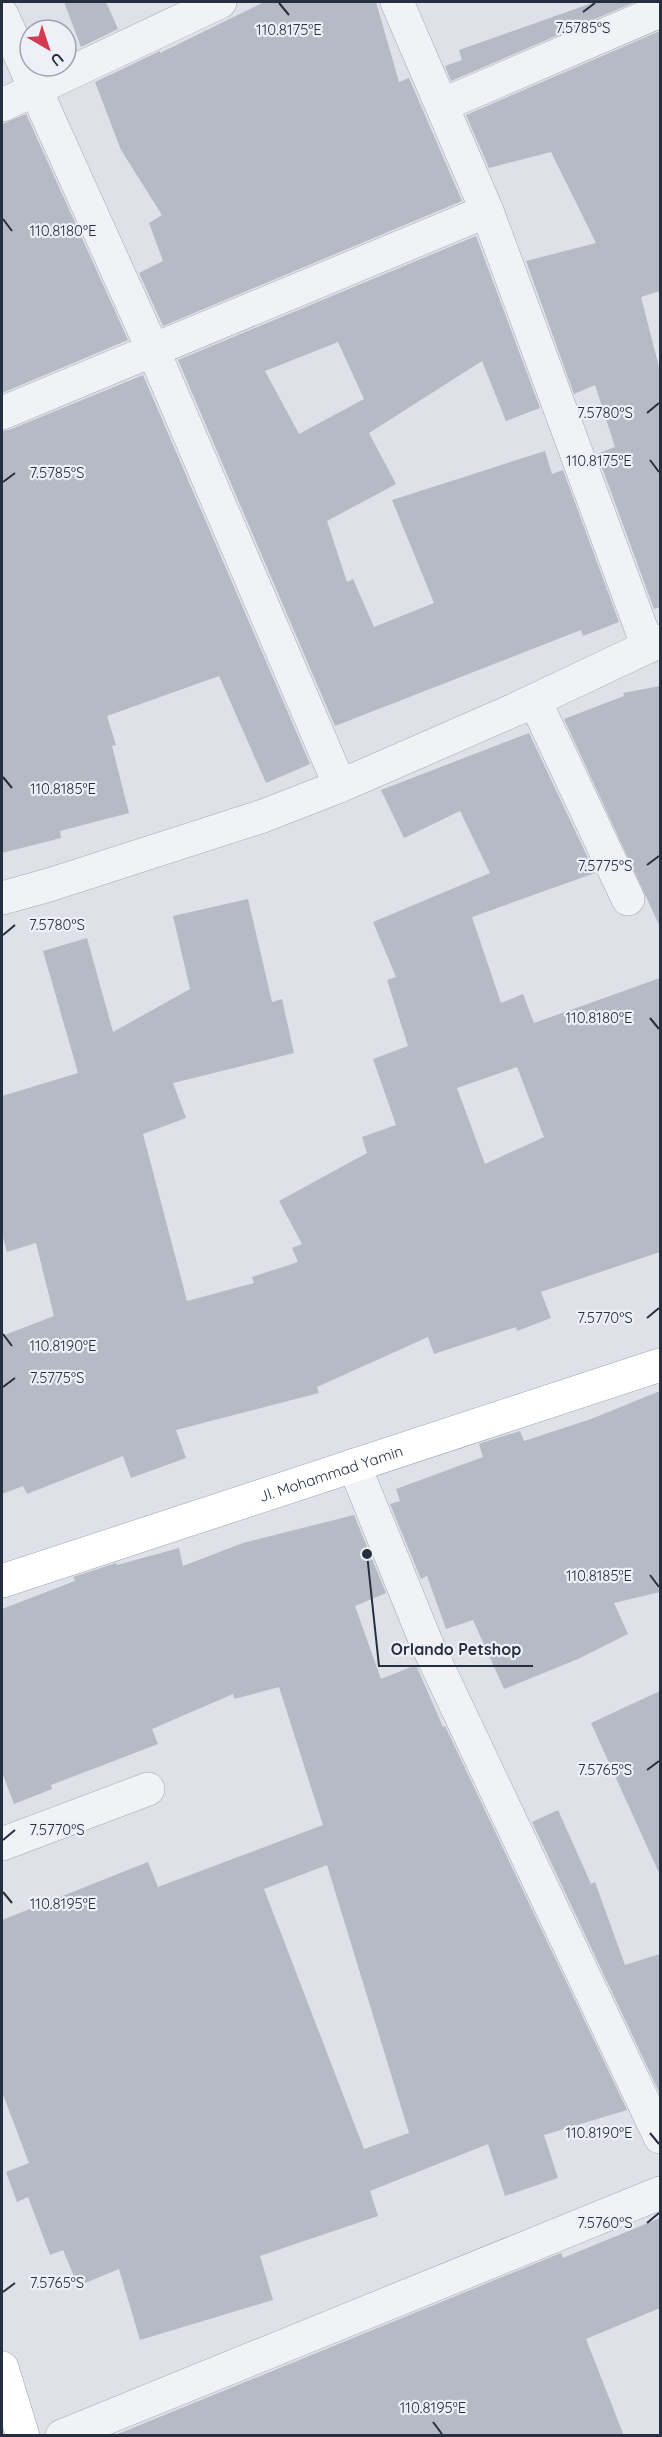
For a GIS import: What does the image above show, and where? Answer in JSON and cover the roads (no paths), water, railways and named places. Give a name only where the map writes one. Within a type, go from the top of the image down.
[{"type":"main road","name":"Jl. Mohammad Yamin","points":[[2,1581],[660,1365]]},
{"type":"main road","points":[[2,2368],[23,2436]]},
{"type":"street","points":[[2,105],[220,2]]},
{"type":"street","points":[[2,898],[263,816],[340,786],[536,701],[654,644],[566,429],[487,211],[397,2]]},
{"type":"street","points":[[442,105],[660,11]]},
{"type":"street","points":[[2,15],[153,350],[340,786]]},
{"type":"street","points":[[2,413],[487,211]]},
{"type":"street","points":[[536,701],[628,899]]},
{"type":"street","points":[[354,1465],[426,1642],[660,2137]]},
{"type":"street","points":[[2,1844],[148,1789]]},
{"type":"street","points":[[62,2436],[660,2193]]},
{"type":"place","name":"Orlando Petshop","points":[[367,1554]]}]
